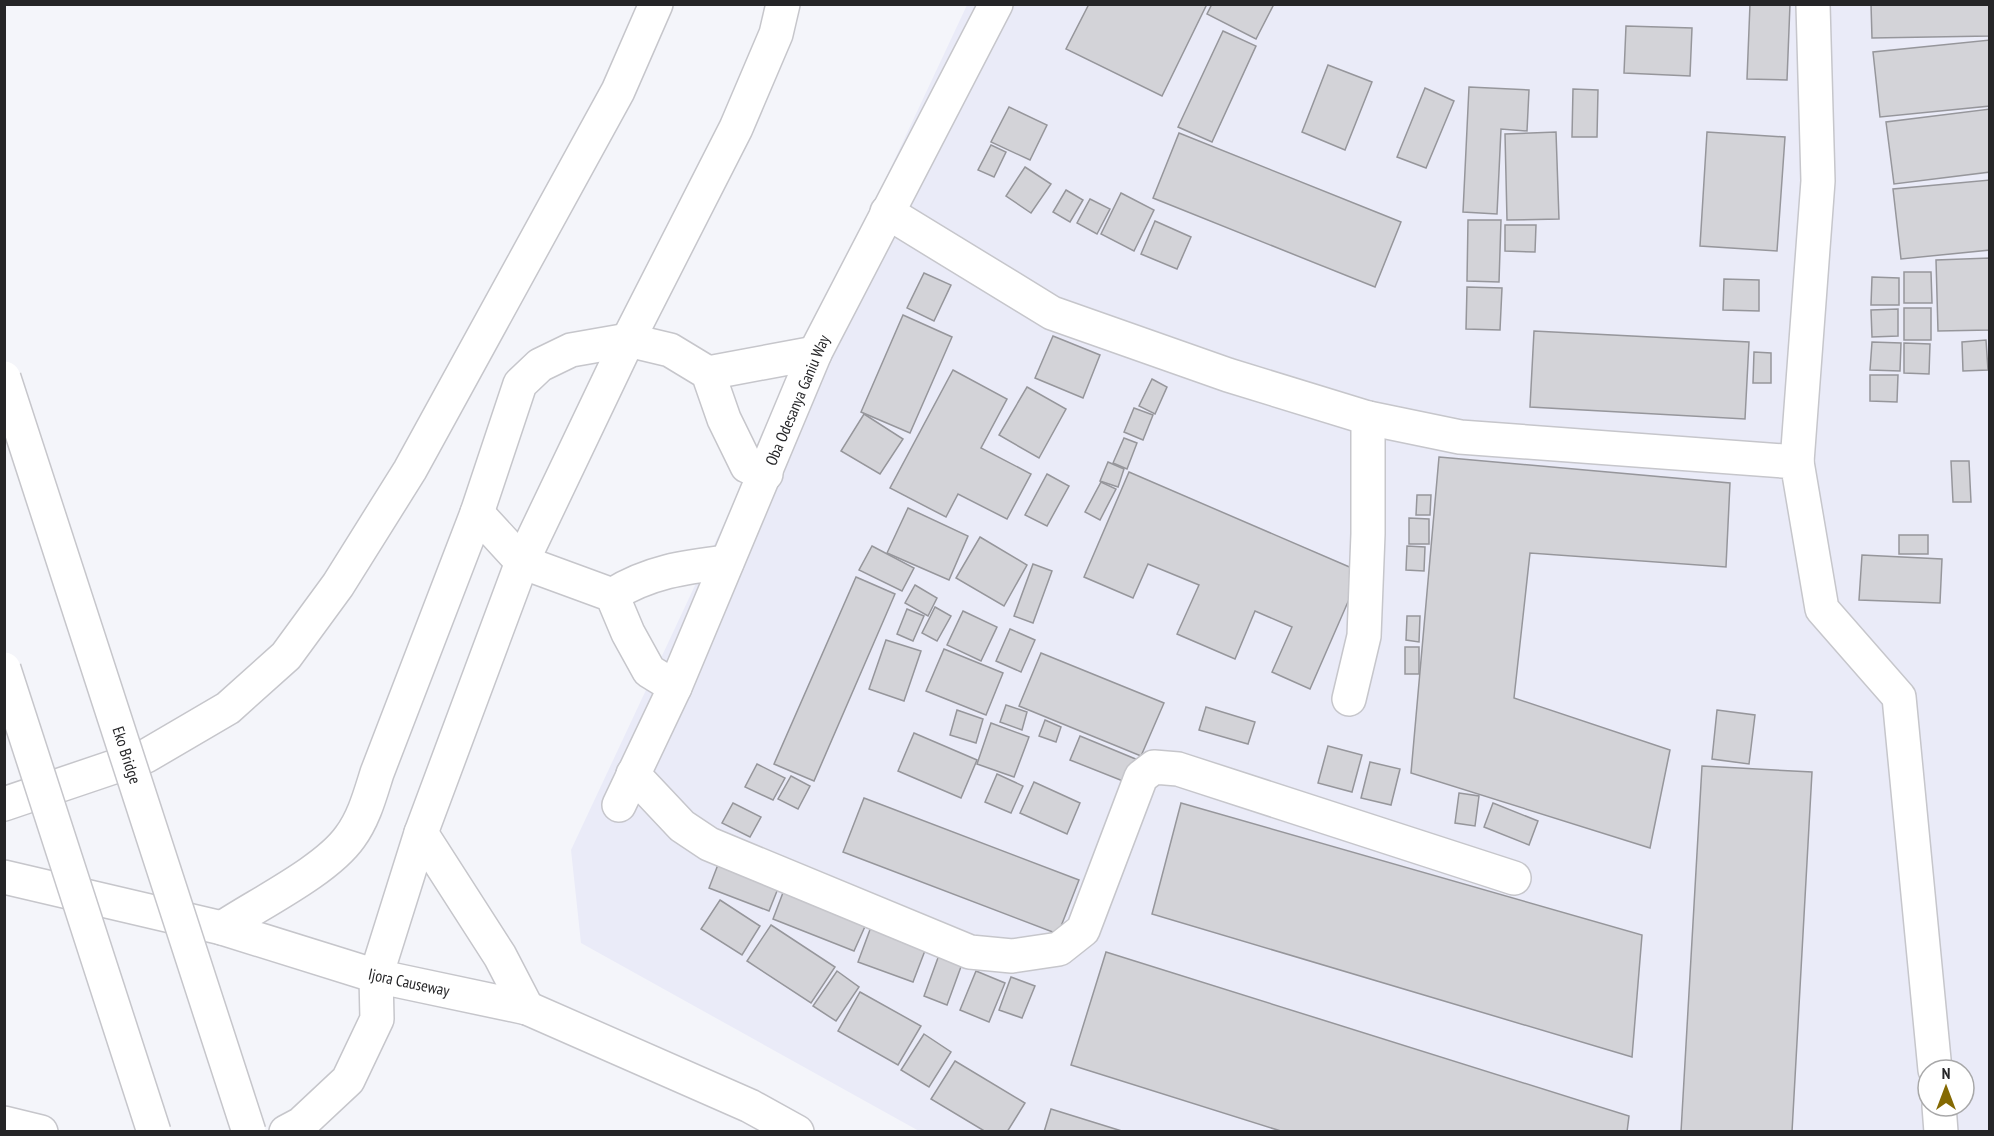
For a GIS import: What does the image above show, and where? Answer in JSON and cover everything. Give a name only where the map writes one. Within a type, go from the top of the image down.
[{"type":"main road","points":[[4,804],[146,756],[228,708],[286,656],[338,585],[410,470],[618,91],[656,4]]},
{"type":"main road","points":[[286,1131],[302,1124],[348,1080],[377,1019],[376,976],[421,833],[522,562],[628,340],[736,128],[776,34],[783,4]]},
{"type":"main road","name":"Oba Odesanya Ganiu Way","points":[[619,806],[675,687],[815,353],[996,4]]},
{"type":"main road","points":[[1813,5],[1818,181],[1797,462],[1822,609],[1899,697],[1934,1058]]},
{"type":"main road","points":[[887,212],[1052,313],[1228,375],[1368,418],[1461,437],[1797,462]]},
{"type":"main road","points":[[222,928],[324,863],[350,837],[365,810],[376,773],[477,513],[520,384],[540,365],[571,350],[628,340],[669,350],[708,373],[724,420],[747,466],[765,474]]},
{"type":"main road","points":[[708,373],[815,353]]},
{"type":"main road","name":"Eko Bridge","points":[[4,378],[249,1131]]},
{"type":"main road","points":[[1349,699],[1364,636],[1368,534],[1368,418]]},
{"type":"main road","points":[[477,513],[522,562],[612,595],[628,633],[649,670],[675,687]]},
{"type":"main road","points":[[612,595],[648,575],[670,569],[727,562]]},
{"type":"main road","points":[[4,669],[154,1131]]},
{"type":"main road","points":[[633,774],[682,826],[709,844],[970,952],[1012,956],[1059,949],[1083,930],[1142,777],[1155,766],[1178,769],[1514,878]]},
{"type":"main road","points":[[421,833],[500,956],[527,1008]]},
{"type":"main road","name":"Ijora Causeway","points":[[4,877],[222,928],[376,976],[527,1008],[750,1106],[797,1131]]},
{"type":"main road","points":[[4,1124],[41,1131]]},
{"type":"shaded area","points":[[967,5],[1989,5],[1989,1131],[919,1131],[581,943],[571,850]]},
{"type":"building","points":[[1089,4],[1207,4],[1162,96],[1066,49]]},
{"type":"building","points":[[1212,4],[1274,4],[1256,39],[1207,14]]},
{"type":"building","points":[[1750,4],[1790,4],[1787,80],[1747,79]]},
{"type":"building","points":[[1871,4],[1990,4],[1990,36],[1872,38]]},
{"type":"building","points":[[1626,26],[1692,28],[1690,76],[1624,73]]},
{"type":"building","points":[[1223,31],[1256,46],[1212,142],[1178,127]]},
{"type":"building","points":[[1990,40],[1990,106],[1880,117],[1873,52]]},
{"type":"building","points":[[1328,65],[1372,82],[1345,150],[1302,132]]},
{"type":"building","points":[[1469,87],[1529,90],[1527,131],[1501,129],[1497,214],[1463,212]]},
{"type":"building","points":[[1425,88],[1454,101],[1426,168],[1397,157]]},
{"type":"building","points":[[1573,89],[1598,90],[1597,137],[1572,137]]},
{"type":"building","points":[[1009,107],[1047,125],[1030,160],[991,142]]},
{"type":"building","points":[[1990,109],[1990,172],[1894,184],[1886,122]]},
{"type":"building","points":[[1556,132],[1559,219],[1507,220],[1505,134]]},
{"type":"building","points":[[1707,132],[1785,137],[1777,251],[1700,246]]},
{"type":"building","points":[[1179,133],[1401,222],[1375,287],[1153,198]]},
{"type":"building","points":[[991,145],[1006,152],[994,177],[978,170]]},
{"type":"building","points":[[1025,167],[1051,184],[1031,213],[1006,196]]},
{"type":"building","points":[[1990,180],[1990,250],[1901,259],[1893,189]]},
{"type":"building","points":[[1066,190],[1083,200],[1070,222],[1053,212]]},
{"type":"building","points":[[1121,193],[1154,210],[1134,251],[1101,234]]},
{"type":"building","points":[[1090,199],[1110,209],[1097,234],[1077,223]]},
{"type":"building","points":[[1468,220],[1501,220],[1499,282],[1467,281]]},
{"type":"building","points":[[1155,221],[1191,237],[1177,269],[1141,254]]},
{"type":"building","points":[[1505,225],[1536,225],[1535,252],[1505,251]]},
{"type":"building","points":[[1990,258],[1990,330],[1938,331],[1936,260]]},
{"type":"building","points":[[1904,272],[1931,272],[1932,303],[1904,303]]},
{"type":"building","points":[[924,273],[951,285],[934,321],[907,308]]},
{"type":"building","points":[[1872,277],[1899,278],[1899,305],[1871,305]]},
{"type":"building","points":[[1724,279],[1759,280],[1759,311],[1723,310]]},
{"type":"building","points":[[1467,287],[1502,288],[1500,330],[1466,329]]},
{"type":"building","points":[[1904,308],[1931,308],[1931,340],[1904,340]]},
{"type":"building","points":[[1898,309],[1898,336],[1872,337],[1871,310]]},
{"type":"building","points":[[903,315],[952,337],[910,433],[861,412]]},
{"type":"building","points":[[1534,331],[1749,342],[1745,419],[1530,407]]},
{"type":"building","points":[[1053,336],[1100,355],[1083,398],[1035,378]]},
{"type":"building","points":[[1986,340],[1988,370],[1963,371],[1962,342]]},
{"type":"building","points":[[1872,342],[1901,343],[1900,371],[1870,370]]},
{"type":"building","points":[[1904,343],[1930,344],[1929,374],[1904,373]]},
{"type":"building","points":[[1754,352],[1771,353],[1771,383],[1753,383]]},
{"type":"building","points":[[953,370],[1007,399],[981,448],[1031,474],[1007,519],[958,494],[946,517],[890,488]]},
{"type":"building","points":[[1870,375],[1898,375],[1897,402],[1870,401]]},
{"type":"building","points":[[1152,379],[1167,387],[1155,414],[1139,406]]},
{"type":"building","points":[[1027,387],[1066,409],[1039,458],[999,435]]},
{"type":"building","points":[[1134,408],[1153,415],[1143,440],[1124,432]]},
{"type":"building","points":[[864,414],[903,439],[880,474],[841,451]]},
{"type":"building","points":[[1124,438],[1137,443],[1127,469],[1113,463]]},
{"type":"building","points":[[1439,457],[1730,483],[1726,567],[1530,553],[1514,698],[1670,750],[1650,848],[1411,773]]},
{"type":"building","points":[[1951,461],[1969,461],[1971,502],[1953,502]]},
{"type":"building","points":[[1108,462],[1124,469],[1118,487],[1100,481]]},
{"type":"building","points":[[1129,472],[1361,572],[1310,689],[1272,672],[1292,627],[1255,611],[1235,659],[1177,634],[1199,585],[1148,564],[1133,598],[1084,577]]},
{"type":"building","points":[[1047,474],[1069,486],[1047,526],[1025,515]]},
{"type":"building","points":[[1101,482],[1116,489],[1100,520],[1085,512]]},
{"type":"building","points":[[1417,495],[1431,495],[1430,515],[1416,515]]},
{"type":"building","points":[[908,508],[968,536],[949,580],[887,553]]},
{"type":"building","points":[[1409,518],[1429,519],[1429,544],[1409,544]]},
{"type":"building","points":[[1899,535],[1928,535],[1928,554],[1899,554]]},
{"type":"building","points":[[980,537],[1027,565],[1004,606],[956,578]]},
{"type":"building","points":[[872,546],[914,568],[902,591],[859,570]]},
{"type":"building","points":[[1407,546],[1425,547],[1424,571],[1406,570]]},
{"type":"building","points":[[1862,555],[1942,559],[1940,603],[1859,600]]},
{"type":"building","points":[[1033,564],[1052,571],[1033,623],[1014,616]]},
{"type":"building","points":[[856,577],[895,594],[814,781],[774,764]]},
{"type":"building","points":[[915,585],[937,598],[928,616],[905,603]]},
{"type":"building","points":[[935,607],[951,616],[937,641],[922,633]]},
{"type":"building","points":[[907,609],[924,616],[913,641],[897,634]]},
{"type":"building","points":[[963,611],[997,627],[981,661],[947,645]]},
{"type":"building","points":[[1407,616],[1420,616],[1419,642],[1406,640]]},
{"type":"building","points":[[1010,629],[1035,640],[1021,672],[996,661]]},
{"type":"building","points":[[886,640],[921,651],[904,701],[869,689]]},
{"type":"building","points":[[1405,647],[1419,647],[1419,674],[1405,674]]},
{"type":"building","points":[[944,649],[1003,673],[986,715],[926,691]]},
{"type":"building","points":[[1041,653],[1164,703],[1141,756],[1019,706]]},
{"type":"building","points":[[1006,705],[1027,712],[1022,730],[1000,722]]},
{"type":"building","points":[[1206,707],[1255,722],[1248,744],[1199,730]]},
{"type":"building","points":[[957,710],[983,719],[976,743],[950,735]]},
{"type":"building","points":[[1717,710],[1755,715],[1749,764],[1712,759]]},
{"type":"building","points":[[1045,720],[1061,727],[1056,742],[1039,736]]},
{"type":"building","points":[[991,723],[1029,737],[1014,777],[977,764]]},
{"type":"building","points":[[914,733],[977,760],[961,798],[898,771]]},
{"type":"building","points":[[1080,736],[1138,760],[1128,783],[1070,760]]},
{"type":"building","points":[[1328,746],[1362,755],[1352,792],[1318,783]]},
{"type":"building","points":[[1370,762],[1400,769],[1391,805],[1361,798]]},
{"type":"building","points":[[757,764],[785,778],[773,800],[745,787]]},
{"type":"building","points":[[1702,766],[1812,772],[1792,1132],[1681,1132]]},
{"type":"building","points":[[997,774],[1023,786],[1011,813],[985,802]]},
{"type":"building","points":[[791,776],[810,786],[798,809],[778,799]]},
{"type":"building","points":[[1034,782],[1080,803],[1067,834],[1020,813]]},
{"type":"building","points":[[1459,793],[1479,796],[1475,826],[1455,823]]},
{"type":"building","points":[[864,798],[1079,880],[1058,934],[843,852]]},
{"type":"building","points":[[733,803],[761,817],[750,837],[722,823]]},
{"type":"building","points":[[1181,803],[1642,935],[1632,1057],[1152,914]]},
{"type":"building","points":[[1493,803],[1538,821],[1529,845],[1484,827]]},
{"type":"building","points":[[719,862],[779,886],[769,911],[709,888]]},
{"type":"building","points":[[784,890],[867,922],[854,951],[773,919]]},
{"type":"building","points":[[720,900],[760,926],[742,955],[701,929]]},
{"type":"building","points":[[771,925],[835,967],[811,1003],[747,961]]},
{"type":"building","points":[[871,927],[926,948],[913,982],[858,962]]},
{"type":"building","points":[[1106,952],[1629,1116],[1627,1132],[1284,1132],[1071,1065]]},
{"type":"building","points":[[939,955],[962,964],[947,1005],[924,996]]},
{"type":"building","points":[[837,971],[859,987],[836,1021],[813,1006]]},
{"type":"building","points":[[976,971],[1005,983],[989,1022],[960,1010]]},
{"type":"building","points":[[1011,977],[1035,986],[1022,1018],[999,1010]]},
{"type":"building","points":[[860,992],[921,1026],[898,1065],[838,1031]]},
{"type":"building","points":[[924,1034],[951,1052],[929,1087],[901,1070]]},
{"type":"building","points":[[955,1061],[1025,1103],[1007,1132],[986,1132],[931,1099]]},
{"type":"building","points":[[1051,1109],[1125,1132],[1044,1132]]}]
